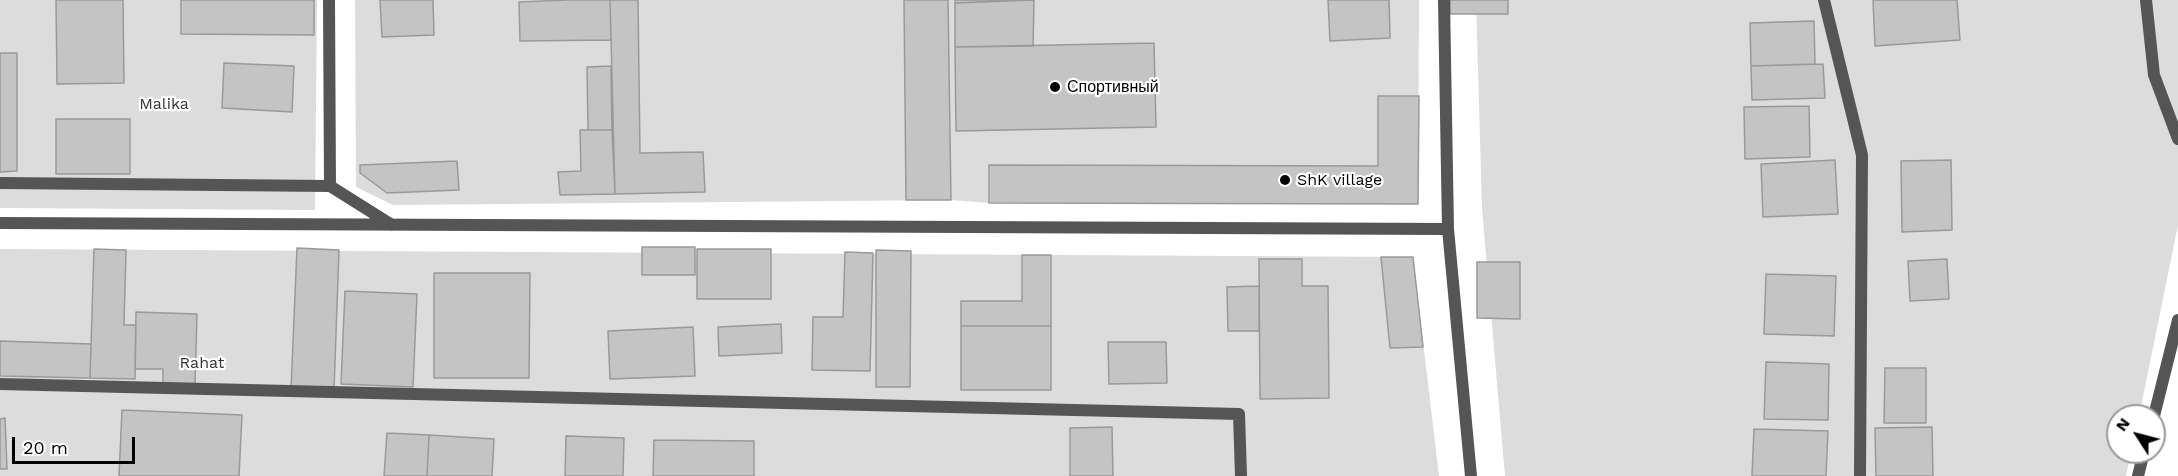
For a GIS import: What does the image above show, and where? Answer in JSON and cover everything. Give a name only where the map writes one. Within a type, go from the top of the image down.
[{"type":"street","points":[[329,0],[330,186]]},
{"type":"street","points":[[1444,0],[1448,229],[1471,476]]},
{"type":"street","points":[[1824,0],[1862,155],[1860,476]]},
{"type":"street","points":[[2146,0],[2154,75],[2178,139]]},
{"type":"street","points":[[0,183],[330,186],[392,225]]},
{"type":"street","points":[[0,223],[1448,229]]},
{"type":"street","points":[[2157,404],[2178,320]]},
{"type":"street","points":[[0,384],[1239,414],[1241,476]]},
{"type":"green space","name":"Malika","points":[[0,0],[317,0],[315,210],[0,208]]},
{"type":"green space","points":[[355,0],[1419,0],[1418,204],[989,203],[951,200],[393,205],[356,187]]},
{"type":"green space","points":[[1476,0],[2178,0],[2178,225],[2141,404],[2106,404],[2106,464],[2128,464],[2126,476],[1505,476],[1482,208]]},
{"type":"green space","name":"Rahat","points":[[0,249],[1413,257],[1439,476],[0,476]]},
{"type":"building","points":[[56,0],[123,0],[124,83],[57,84]]},
{"type":"building","points":[[181,0],[314,0],[314,35],[181,34]]},
{"type":"building","points":[[380,0],[433,0],[434,35],[382,37]]},
{"type":"building","points":[[610,0],[611,40],[520,41],[519,2]]},
{"type":"building","points":[[610,0],[638,0],[640,153],[703,152],[705,192],[615,194]]},
{"type":"building","points":[[904,0],[948,0],[951,200],[906,200]]},
{"type":"building","points":[[955,0],[1023,0],[955,3]]},
{"type":"building","points":[[1034,0],[1033,46],[955,47],[955,3]]},
{"type":"building","points":[[1328,0],[1389,0],[1390,38],[1330,41]]},
{"type":"building","points":[[1450,0],[1508,0],[1508,14],[1450,14]]},
{"type":"building","points":[[1873,0],[1957,0],[1960,40],[1875,46]]},
{"type":"building","points":[[1814,21],[1815,64],[1751,66],[1750,23]]},
{"type":"building","name":"Спортивный","points":[[1154,43],[1156,127],[956,131],[955,47]]},
{"type":"building","points":[[0,53],[17,53],[17,171],[0,172]]},
{"type":"building","points":[[224,63],[294,66],[292,112],[222,108]]},
{"type":"building","points":[[1823,64],[1825,98],[1752,100],[1751,66]]},
{"type":"building","points":[[611,66],[612,130],[588,130],[587,67]]},
{"type":"building","points":[[1378,96],[1419,96],[1418,204],[989,203],[989,165],[1378,166]]},
{"type":"building","points":[[1809,106],[1810,157],[1745,159],[1744,107]]},
{"type":"building","points":[[56,119],[130,119],[130,174],[56,174]]},
{"type":"building","points":[[580,130],[612,130],[615,194],[560,195],[558,172],[581,171]]},
{"type":"building","points":[[1835,160],[1838,214],[1763,217],[1761,164]]},
{"type":"building","points":[[1951,160],[1952,230],[1902,232],[1901,161]]},
{"type":"building","points":[[457,161],[459,190],[387,193],[360,173],[360,165]]},
{"type":"building","points":[[642,247],[695,247],[695,275],[642,275]]},
{"type":"building","points":[[297,248],[339,250],[334,390],[291,389]]},
{"type":"building","points":[[94,249],[126,250],[124,325],[136,325],[135,379],[90,378]]},
{"type":"building","points":[[697,249],[771,249],[771,299],[697,299]]},
{"type":"building","points":[[876,250],[911,251],[910,387],[876,387]]},
{"type":"building","points":[[845,252],[873,253],[870,371],[812,370],[813,317],[843,317]]},
{"type":"building","points":[[1022,255],[1051,255],[1051,326],[961,326],[961,301],[1022,301]]},
{"type":"building","points":[[1381,257],[1413,257],[1423,347],[1390,348]]},
{"type":"building","points":[[1259,259],[1302,259],[1302,286],[1328,286],[1329,398],[1260,399]]},
{"type":"building","points":[[1947,259],[1949,299],[1910,301],[1908,261]]},
{"type":"building","points":[[1477,262],[1520,262],[1520,319],[1477,318]]},
{"type":"building","points":[[434,273],[530,273],[529,378],[434,378]]},
{"type":"building","points":[[1766,274],[1836,276],[1834,336],[1764,334]]},
{"type":"building","points":[[1259,286],[1259,331],[1228,331],[1227,287]]},
{"type":"building","points":[[345,291],[417,294],[413,387],[341,384]]},
{"type":"building","points":[[136,312],[197,314],[195,384],[163,383],[163,369],[135,369]]},
{"type":"building","points":[[781,324],[782,353],[719,356],[718,327]]},
{"type":"building","points":[[961,326],[1051,326],[1051,390],[961,390]]},
{"type":"building","points":[[693,327],[695,376],[610,379],[608,331]]},
{"type":"building","points":[[0,341],[91,344],[90,378],[0,376]]},
{"type":"building","points":[[1108,342],[1166,342],[1167,383],[1109,384]]},
{"type":"building","points":[[1766,362],[1829,364],[1828,420],[1764,419]]},
{"type":"building","points":[[1885,368],[1926,368],[1926,423],[1884,423]]},
{"type":"building","points":[[122,410],[242,415],[239,476],[119,476]]},
{"type":"building","points":[[5,418],[7,469],[0,469],[0,419]]},
{"type":"building","points":[[1112,427],[1113,476],[1070,476],[1070,428]]},
{"type":"building","points":[[1932,427],[1933,476],[1876,476],[1875,428]]},
{"type":"building","points":[[1754,429],[1828,431],[1826,476],[1752,476]]},
{"type":"building","points":[[387,433],[429,435],[427,476],[384,476]]},
{"type":"building","points":[[429,435],[494,439],[492,476],[427,476]]},
{"type":"building","points":[[566,436],[624,438],[623,476],[565,476]]},
{"type":"building","points":[[654,440],[754,441],[754,476],[653,476]]},
{"type":"place","name":"Спортивный","points":[[1055,87]]},
{"type":"place","name":"ShK village","points":[[1285,180]]}]
